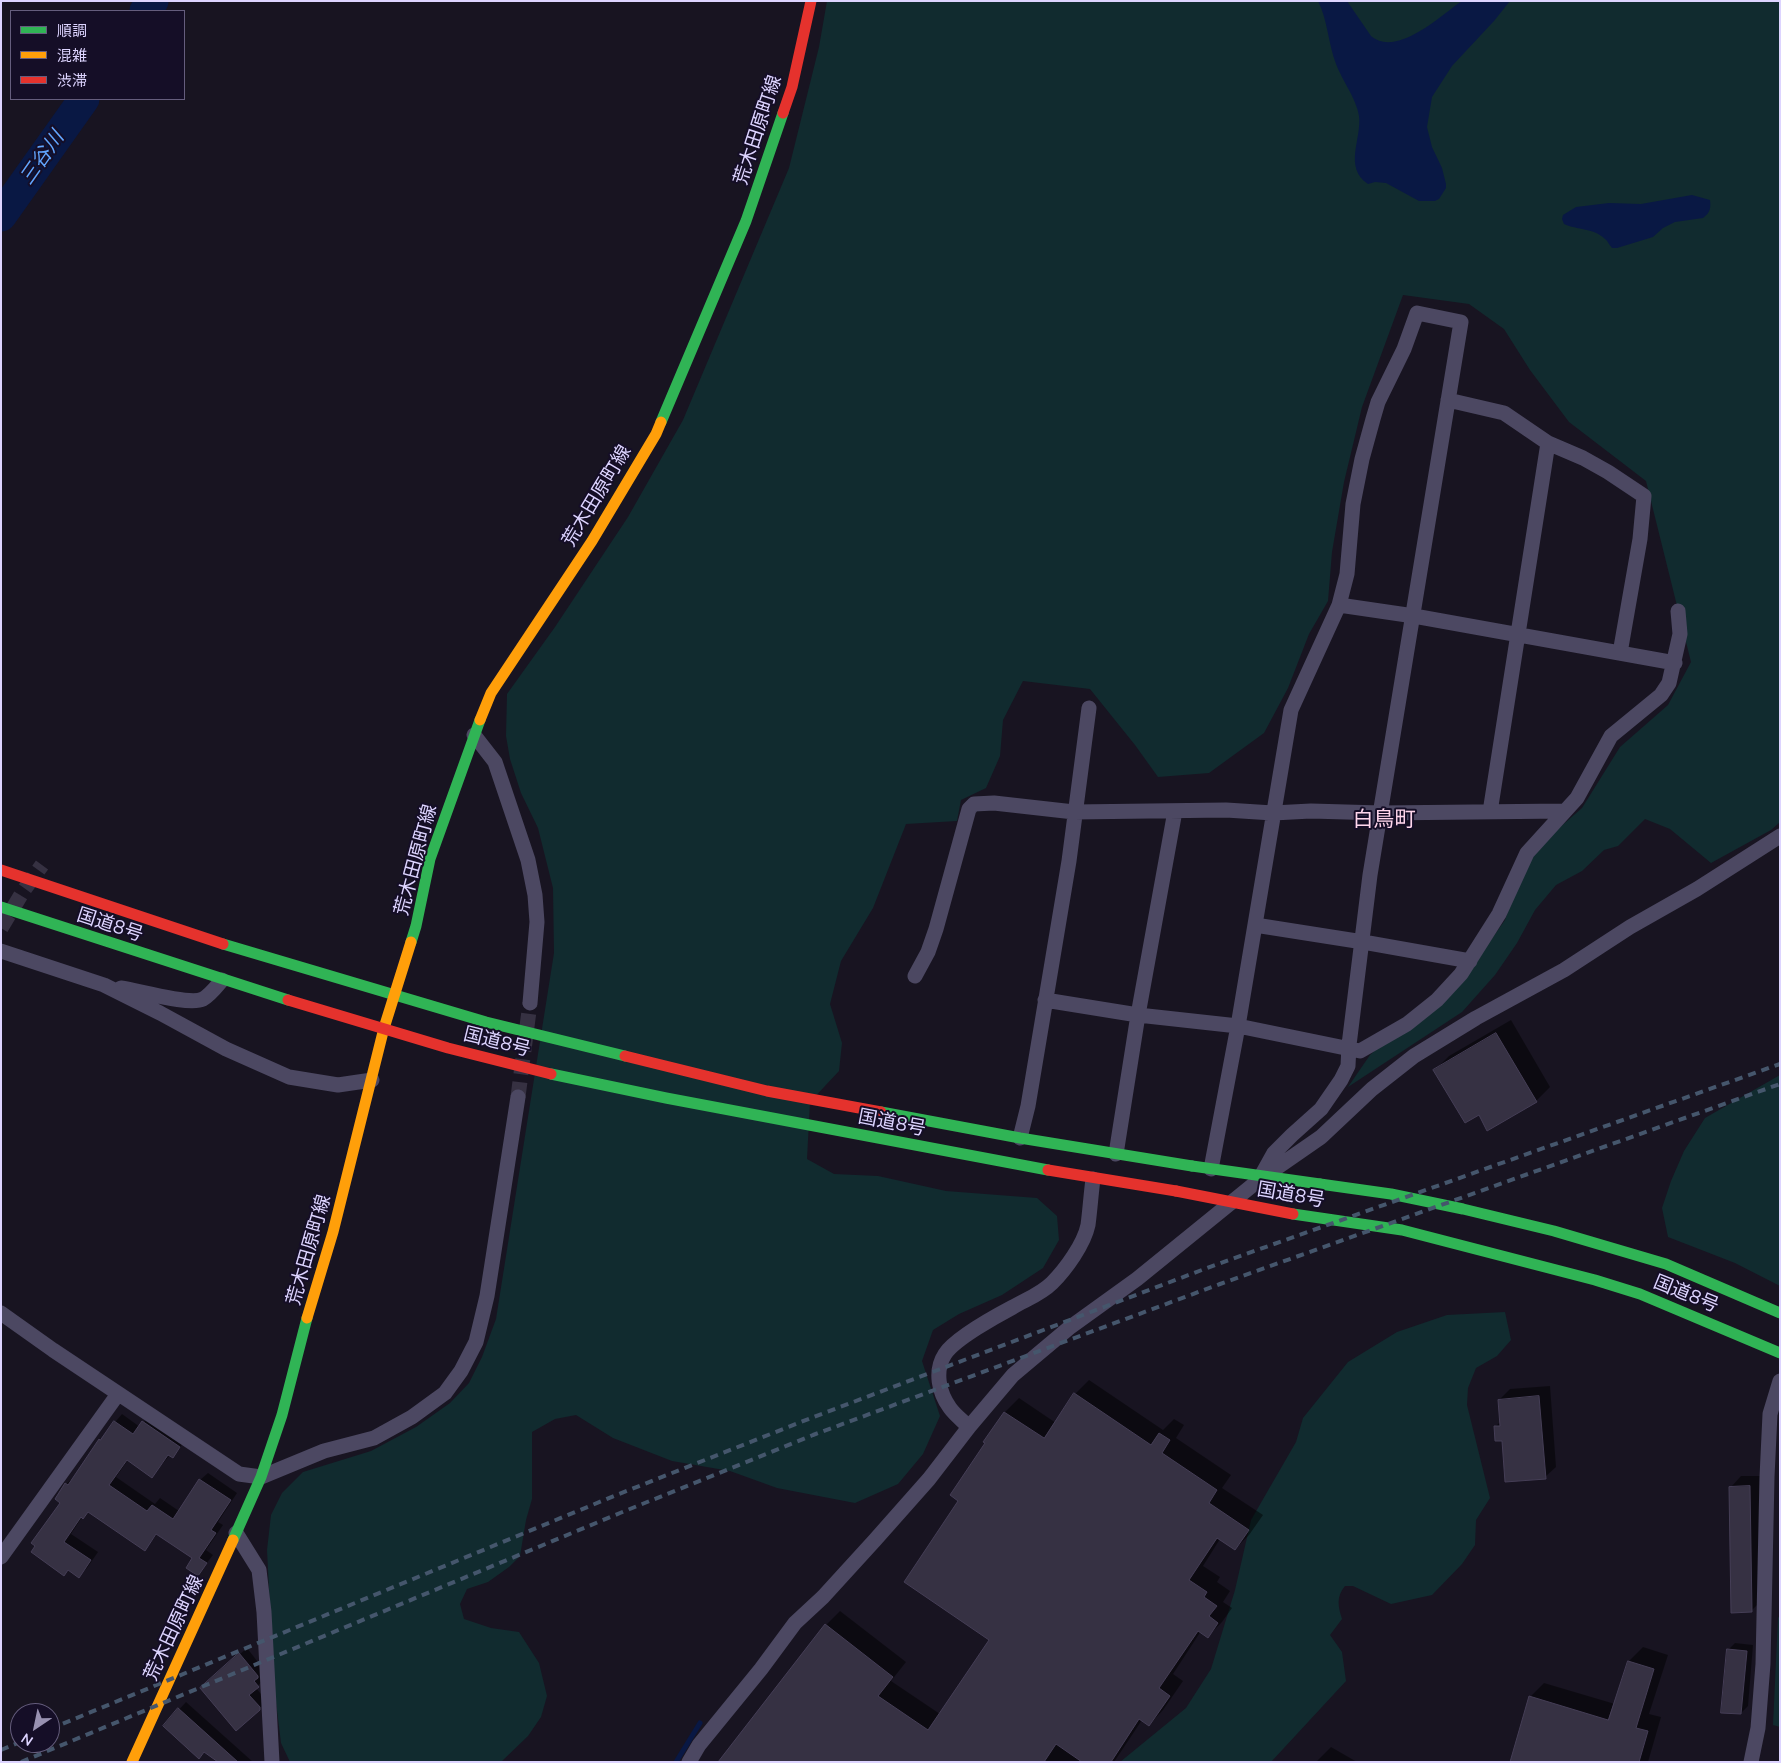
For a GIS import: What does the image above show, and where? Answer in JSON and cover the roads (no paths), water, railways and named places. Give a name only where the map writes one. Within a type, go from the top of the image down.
[{"type":"main road","name":"荒木田原町線","points":[[132,1762],[261,1477],[282,1415],[300,1340],[334,1232],[384,1028],[416,926],[430,859],[474,735],[491,693],[592,542],[656,434],[746,221],[792,87],[811,1]]},
{"type":"main road","name":"国道8号","points":[[1,870],[218,943],[486,1022],[767,1092],[1020,1138],[1211,1169],[1391,1194],[1463,1209],[1554,1231],[1666,1264],[1780,1313]]},
{"type":"main road","name":"国道8号","points":[[1,907],[222,980],[448,1048],[518,1066],[666,1098],[1093,1179],[1176,1191],[1293,1214],[1402,1230],[1595,1280],[1640,1294],[1780,1354]]},
{"type":"street","points":[[1211,1169],[1256,925],[1291,710],[1339,605],[1347,574],[1353,504],[1373,418],[1378,402],[1404,349],[1417,313],[1461,322],[1370,875],[1348,1066],[1341,1080],[1321,1109],[1292,1134],[1274,1153],[1259,1180]]},
{"type":"street","points":[[1448,400],[1504,413],[1548,443],[1583,458],[1644,496],[1640,539],[1620,653]]},
{"type":"street","points":[[1490,812],[1548,443]]},
{"type":"street","points":[[1339,605],[1414,616],[1674,663]]},
{"type":"street","points":[[1045,1000],[1138,1015],[1238,1026],[1360,1050],[1407,1024],[1450,987],[1470,961],[1499,914],[1527,853],[1577,798],[1611,736],[1660,695],[1669,683],[1680,634],[1678,611]]},
{"type":"street","points":[[1020,1138],[1028,1106],[1069,861],[1089,708]]},
{"type":"street","points":[[474,735],[495,762],[528,860],[538,922],[530,1003]]},
{"type":"street","points":[[915,976],[928,952],[936,929],[969,809],[974,804],[984,802],[1074,812],[1226,810],[1381,813],[1564,811]]},
{"type":"street","points":[[1116,1154],[1138,1015],[1175,811]]},
{"type":"street","points":[[688,1762],[795,1623],[823,1597],[875,1540],[929,1478],[1013,1375],[1069,1328],[1137,1279],[1259,1180],[1321,1137],[1372,1089],[1414,1056],[1476,1018],[1564,970],[1780,836]]},
{"type":"street","points":[[1256,925],[1470,961]]},
{"type":"street","points":[[1,950],[104,986],[160,1013],[226,1049],[289,1077],[338,1086],[372,1080]]},
{"type":"street","points":[[104,986],[132,989],[188,1001],[201,1000],[212,992],[222,980]]},
{"type":"street","points":[[1,1313],[118,1394],[239,1474],[261,1477],[324,1451],[374,1438],[412,1417],[445,1393],[461,1371],[476,1342],[488,1296],[518,1097]]},
{"type":"street","points":[[969,1427],[950,1408],[940,1390],[938,1373],[944,1356],[952,1346],[1014,1306],[1036,1296],[1052,1283],[1076,1252],[1088,1227],[1093,1179]]},
{"type":"street","points":[[1750,1762],[1758,1728],[1763,1664],[1770,1414],[1780,1380]]},
{"type":"street","points":[[1,1557],[118,1394]]},
{"type":"street","points":[[236,1533],[259,1570],[264,1612],[272,1762]]},
{"type":"water","points":[[1318,1],[1347,1],[1371,36],[1380,41],[1390,42],[1411,36],[1464,1],[1510,1],[1452,66],[1432,97],[1427,127],[1432,147],[1442,168],[1446,184],[1446,188],[1439,199],[1435,201],[1419,201],[1386,183],[1375,182],[1368,184],[1356,169],[1355,152],[1359,125],[1358,110],[1336,64],[1324,16]]},
{"type":"water","points":[[1692,195],[1710,200],[1710,210],[1703,218],[1675,222],[1663,228],[1653,237],[1617,248],[1612,248],[1601,235],[1564,224],[1562,219],[1563,215],[1576,207],[1609,203],[1641,204]]},
{"type":"waterway","name":"三谷川","points":[[146,10],[153,1]]},
{"type":"waterway","name":"三谷川","points":[[1,216],[83,100]]},
{"type":"waterway","points":[[676,1762],[700,1723]]},
{"type":"tunnel","points":[[1,928],[42,865]]},
{"type":"tunnel","points":[[518,1097],[530,1003]]},
{"type":"railway","points":[[60,1725],[614,1496],[811,1418],[1215,1265],[1780,1064]]},
{"type":"railway","points":[[21,1762],[620,1513],[813,1435],[1220,1284],[1780,1084]]},
{"type":"railway","points":[[1,1750],[10,1746]]},
{"type":"district","name":"白鳥町","points":[[1384,820]]}]
